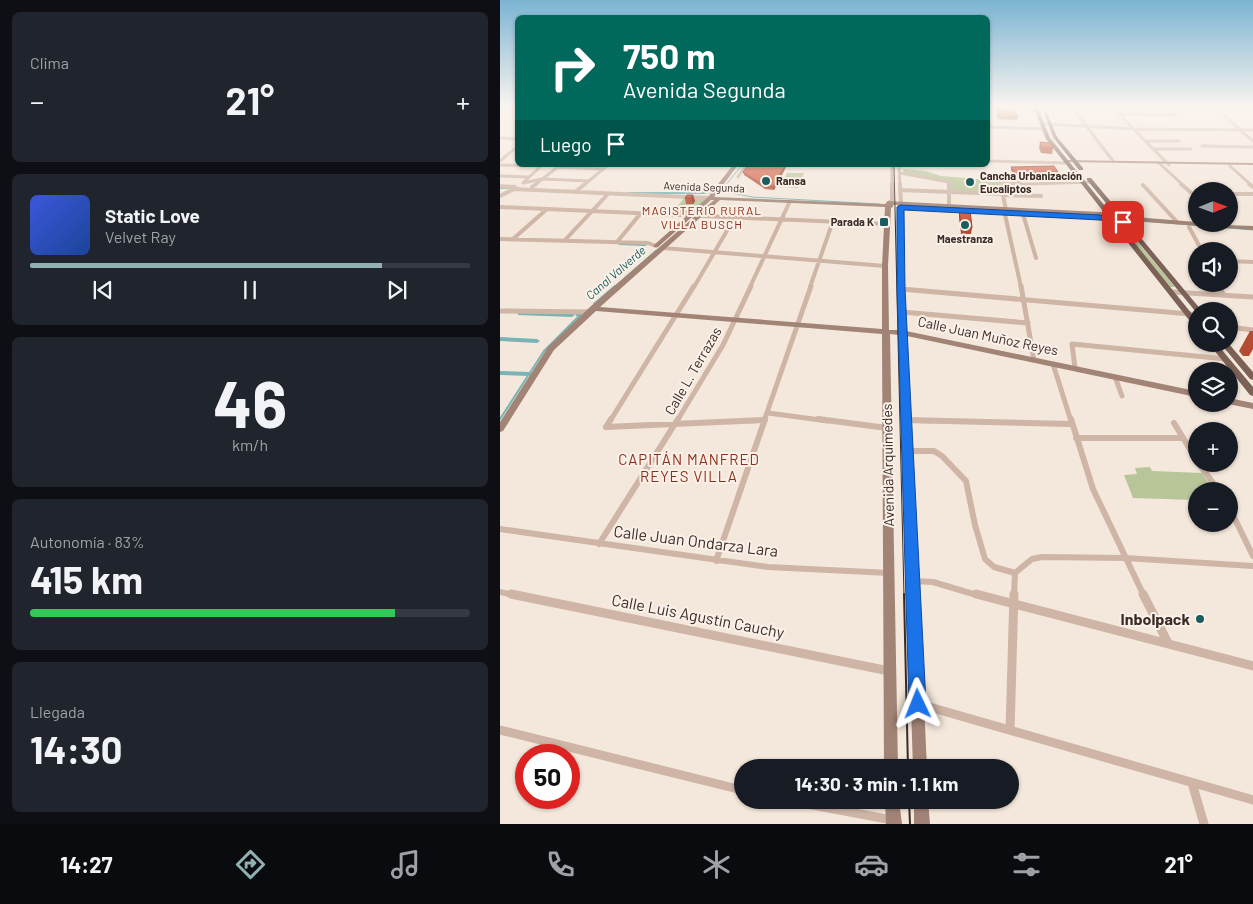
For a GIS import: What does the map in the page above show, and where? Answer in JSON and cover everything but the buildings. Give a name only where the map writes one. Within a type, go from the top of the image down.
[{"type":"main road","points":[[1054,144],[1091,182],[1116,218],[1188,312]]},
{"type":"main road","points":[[1060,144],[1084,182],[1191,302]]},
{"type":"main road","points":[[1071,162],[1113,161],[1160,164]]},
{"type":"main road","points":[[1071,162],[1253,165]]},
{"type":"main road","points":[[1168,164],[1253,165]]},
{"type":"main road","points":[[500,429],[551,349],[710,198],[734,167]]},
{"type":"main road","name":"Avenida Segunda","points":[[710,198],[1005,211],[1023,214],[1116,218],[1188,227]]},
{"type":"main road","points":[[659,247],[719,198]]},
{"type":"main road","name":"Avenida Arquímedes","points":[[887,205],[886,330],[889,670],[892,759]]},
{"type":"main road","name":"Avenida Segunda","points":[[901,206],[948,207],[1188,223]]},
{"type":"main road","name":"Avenida Arquímedes","points":[[901,206],[901,289],[920,759]]},
{"type":"main road","name":"Avenida Segunda","points":[[1238,227],[1253,230]]},
{"type":"main road","name":"Avenida Segunda","points":[[1238,229],[1253,230]]},
{"type":"main road","name":"Calle Juan Muñoz Reyes","points":[[591,311],[677,315],[903,332],[1188,392]]},
{"type":"main road","points":[[1220,352],[1228,362]]},
{"type":"main road","points":[[1233,352],[1252,374]]},
{"type":"main road","points":[[1238,374],[1253,393]]},
{"type":"main road","points":[[1238,403],[1253,406]]},
{"type":"main road","points":[[892,809],[893,822]]},
{"type":"main road","points":[[921,809],[922,824]]},
{"type":"street","points":[[1100,144],[1113,161]]},
{"type":"street","points":[[1149,144],[1168,164]]},
{"type":"street","points":[[1202,146],[1253,146]]},
{"type":"street","points":[[500,163],[515,149]]},
{"type":"street","points":[[1153,149],[1191,149]]},
{"type":"street","points":[[509,154],[515,154]]},
{"type":"street","points":[[990,160],[1071,162]]},
{"type":"street","points":[[500,163],[515,164]]},
{"type":"street","points":[[1160,164],[1188,188]]},
{"type":"street","points":[[1230,166],[1253,187]]},
{"type":"street","points":[[500,196],[518,187],[540,167]]},
{"type":"street","points":[[558,167],[532,187],[577,191],[606,167]]},
{"type":"street","points":[[574,167],[603,169]]},
{"type":"street","points":[[738,177],[745,167]]},
{"type":"street","name":"Avenida Arquímedes","points":[[887,205],[892,201],[892,167]]},
{"type":"street","name":"Avenida Arquímedes","points":[[899,167],[901,206]]},
{"type":"street","points":[[900,174],[949,182],[948,207]]},
{"type":"street","points":[[500,176],[528,177]]},
{"type":"street","points":[[523,183],[542,179],[589,181]]},
{"type":"street","points":[[1034,360],[1024,299],[1001,186],[1003,184],[1048,182],[1091,182]]},
{"type":"street","points":[[1143,185],[1178,223]]},
{"type":"street","points":[[500,186],[518,187]]},
{"type":"street","name":"Avenida Segunda","points":[[513,190],[577,191],[710,198]]},
{"type":"street","points":[[900,190],[1042,196]]},
{"type":"street","points":[[565,240],[606,194]]},
{"type":"street","points":[[1238,194],[1253,194]]},
{"type":"street","name":"Calle L. Terrazas","points":[[599,544],[675,424],[722,345],[790,201]]},
{"type":"street","points":[[500,206],[886,224]]},
{"type":"street","points":[[513,239],[547,209]]},
{"type":"street","points":[[617,242],[641,213]]},
{"type":"street","points":[[1023,214],[1036,258]]},
{"type":"street","points":[[735,217],[677,315],[606,427],[765,420]]},
{"type":"street","points":[[716,561],[832,221]]},
{"type":"street","points":[[500,239],[648,243],[659,247],[886,266]]},
{"type":"street","points":[[1238,261],[1253,262]]},
{"type":"street","points":[[901,289],[1188,314]]},
{"type":"street","points":[[1172,292],[1253,297]]},
{"type":"street","points":[[500,312],[591,311]]},
{"type":"street","points":[[902,312],[1028,324]]},
{"type":"street","points":[[1238,328],[1253,330]]},
{"type":"street","points":[[1075,368],[1072,344],[1226,359]]},
{"type":"street","points":[[1053,364],[1093,489],[1168,643]]},
{"type":"street","points":[[1238,373],[1252,374]]},
{"type":"street","points":[[1115,377],[1122,396]]},
{"type":"street","points":[[768,413],[887,428]]},
{"type":"street","points":[[906,420],[1071,424]]},
{"type":"street","points":[[1174,423],[1188,447]]},
{"type":"street","points":[[1076,438],[1182,438]]},
{"type":"street","points":[[908,451],[934,451],[942,456],[966,481],[975,526],[985,559],[994,567],[1015,573]]},
{"type":"street","points":[[1238,525],[1253,556]]},
{"type":"street","name":"Calle Juan Ondarza Lara","points":[[500,529],[768,567],[889,573]]},
{"type":"street","points":[[1010,730],[1015,573],[1032,559],[1042,557],[1125,558],[1253,566]]},
{"type":"street","points":[[912,581],[933,582],[1014,605],[1253,666]]},
{"type":"street","name":"Calle Luis Agustín Cauchy","points":[[500,592],[889,670]]},
{"type":"street","points":[[918,704],[1253,800]]},
{"type":"street","points":[[500,730],[734,788]]},
{"type":"street","points":[[1192,783],[1204,824]]},
{"type":"street","points":[[830,809],[893,822]]},
{"type":"green space","points":[[903,169],[925,171],[941,176],[988,180],[1075,176],[1078,179],[1005,183],[1000,185],[1001,193],[951,190],[951,182],[904,173]]},
{"type":"green space","points":[[787,173],[804,173],[798,188],[780,187]]},
{"type":"green space","points":[[684,198],[707,199],[691,213],[672,213]]},
{"type":"green space","points":[[1120,226],[1124,226],[1175,287],[1170,287]]},
{"type":"green space","points":[[1150,467],[1152,471],[1202,473],[1208,482],[1188,482],[1188,500],[1133,498],[1124,475],[1137,474],[1135,468]]},
{"type":"waterway","name":"Canal Valverde","points":[[717,196],[740,167]]},
{"type":"waterway","points":[[500,188],[510,188]]},
{"type":"waterway","points":[[724,188],[727,192],[752,197],[879,204]]},
{"type":"waterway","points":[[629,193],[704,193],[713,191]]},
{"type":"waterway","points":[[904,206],[936,208]]},
{"type":"waterway","points":[[946,208],[1000,211]]},
{"type":"waterway","points":[[1009,211],[1080,215]]},
{"type":"waterway","points":[[1100,216],[1107,218]]},
{"type":"waterway","points":[[1127,220],[1253,230]]},
{"type":"waterway","points":[[620,244],[645,245]]},
{"type":"waterway","name":"Canal Valverde","points":[[614,287],[656,250]]},
{"type":"waterway","name":"Canal Valverde","points":[[594,304],[615,286]]},
{"type":"waterway","points":[[520,314],[572,315]]},
{"type":"waterway","name":"Canal Valverde","points":[[500,419],[544,351],[580,315]]},
{"type":"waterway","points":[[500,339],[537,341]]},
{"type":"waterway","points":[[500,373],[529,374]]},
{"type":"tram line","points":[[894,167],[904,596]]},
{"type":"tram line","points":[[904,594],[908,759]]},
{"type":"tram line","points":[[909,809],[910,824]]},
{"type":"place","name":"Ransa","points":[[766,181]]},
{"type":"place","name":"Cancha Urbanización Eucaliptos","points":[[970,182]]},
{"type":"place","name":"Parada K","points":[[884,222]]},
{"type":"place","name":"Maestranza","points":[[965,225]]},
{"type":"place","name":"Inbolpack","points":[[1200,619]]},
{"type":"district","name":"MAGISTERIO RURAL VILLA BUSCH","points":[[702,218]]},
{"type":"district","name":"CAPITÁN MANFRED REYES VILLA","points":[[689,468]]},
{"type":"route","points":[[918,704],[901,289],[900,207],[1100,217],[1123,222]]}]
